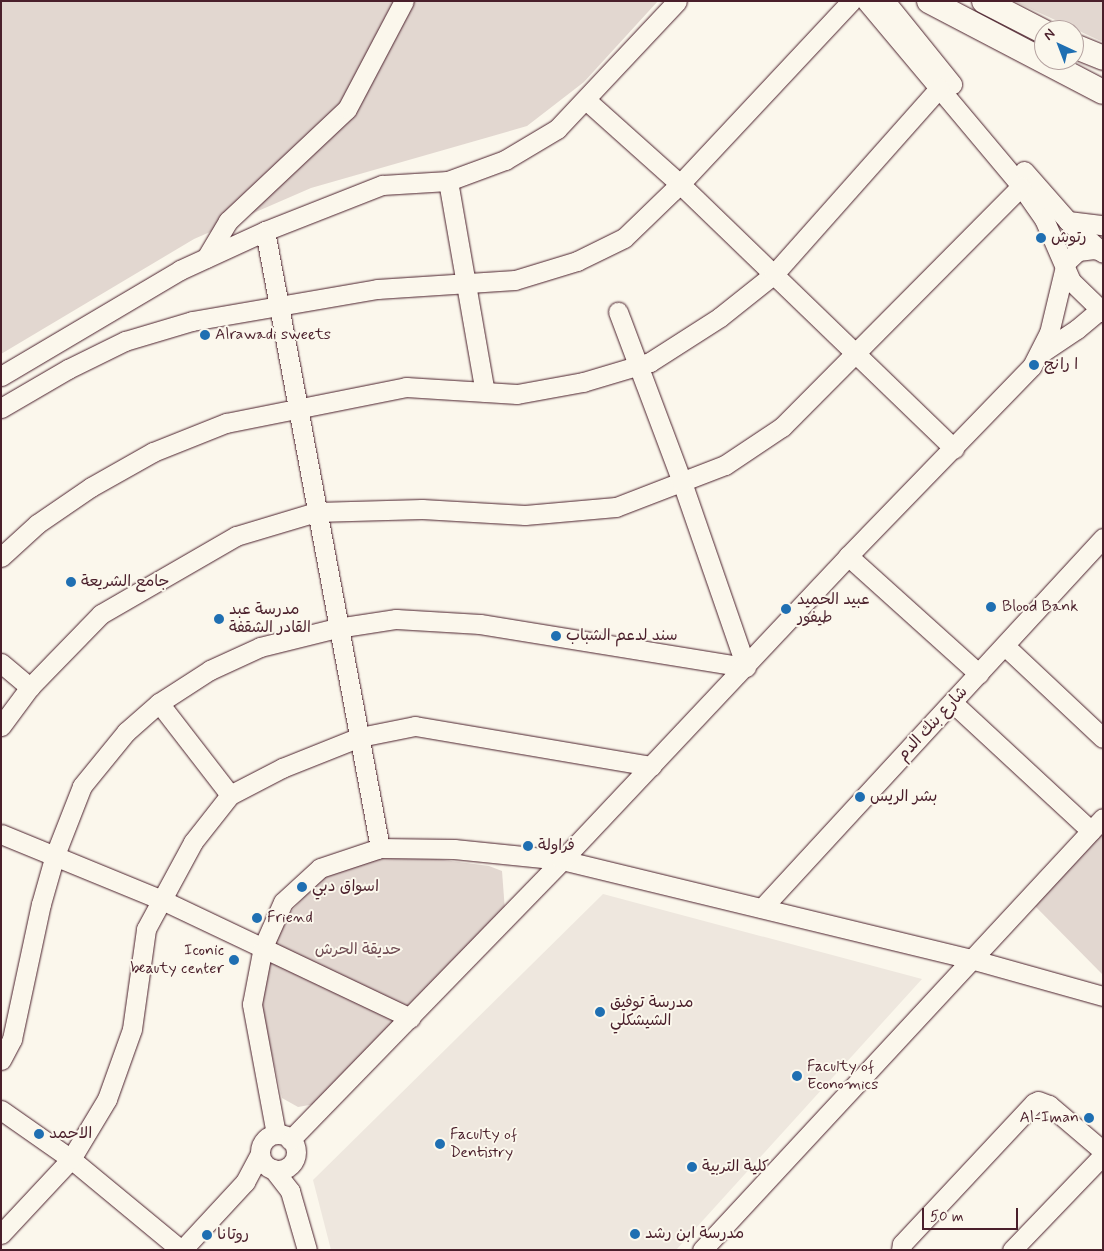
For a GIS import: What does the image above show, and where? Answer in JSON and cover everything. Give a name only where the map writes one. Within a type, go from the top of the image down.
[{"type":"main road","points":[[930,1],[1103,92]]},
{"type":"main road","points":[[984,1],[1034,27]]},
{"type":"main road","points":[[1084,50],[1103,58]]},
{"type":"street","points":[[206,258],[228,220],[347,109],[404,1]]},
{"type":"street","points":[[1,376],[180,270],[265,231],[382,185],[448,181],[505,160],[557,129],[677,1]]},
{"type":"street","points":[[1,408],[68,369],[125,341],[192,321],[377,289],[515,280],[577,261],[624,238],[680,184],[851,1]]},
{"type":"street","points":[[290,1191],[268,1164],[264,1141],[283,1137],[410,1018],[746,667],[848,556],[954,449],[1041,353],[1102,310],[1079,292],[1064,270],[1044,219],[1021,186],[866,1]]},
{"type":"street","points":[[885,1],[1068,221],[1102,252]]},
{"type":"street","points":[[1,557],[37,524],[91,487],[153,452],[226,423],[406,388],[517,394],[583,382],[650,362],[720,317],[774,274],[939,88]]},
{"type":"street","points":[[586,100],[680,184],[954,449]]},
{"type":"street","points":[[448,181],[485,392]]},
{"type":"street","points":[[1,726],[30,687],[101,614],[236,536],[316,512],[422,509],[534,514],[616,507],[725,465],[782,427],[1021,186]]},
{"type":"street","points":[[1068,221],[1103,225]]},
{"type":"street","points":[[265,231],[299,410],[337,628],[360,737],[380,848]]},
{"type":"street","points":[[1041,353],[1055,313],[1066,262],[1078,251],[1094,249],[1102,252]]},
{"type":"street","points":[[618,312],[640,365],[746,667]]},
{"type":"street","name":"شارع بنك الدم","points":[[762,908],[953,703],[1103,538]]},
{"type":"street","points":[[848,556],[979,674]]},
{"type":"street","points":[[1,1060],[12,1039],[41,904],[55,855],[82,786],[126,732],[159,703],[210,670],[260,647],[337,628],[396,619],[480,624],[746,667]]},
{"type":"street","points":[[1005,646],[1103,738]]},
{"type":"street","points":[[1,663],[30,687]]},
{"type":"street","points":[[159,703],[230,795]]},
{"type":"street","points":[[702,1250],[974,960],[1097,825],[953,703]]},
{"type":"street","points":[[1,1234],[71,1159],[107,1099],[132,1029],[146,929],[193,842],[230,795],[282,768],[360,737],[415,726],[652,766]]},
{"type":"street","points":[[1,834],[162,900],[410,1018]]},
{"type":"street","points":[[307,1250],[290,1191],[295,1152],[283,1137],[252,1004],[262,948],[283,902],[320,868],[380,848],[454,849],[562,860],[974,960],[1103,996]]},
{"type":"street","points":[[901,1250],[902,1244],[1038,1101],[1049,1105],[1103,1153],[1012,1250]]},
{"type":"street","points":[[1,1110],[71,1159],[182,1250],[245,1182],[268,1164]]},
{"type":"street","points":[[268,1164],[284,1168],[293,1160]]},
{"type":"shaded area","points":[[603,894],[922,979],[676,1250],[331,1250],[313,1180]]},
{"type":"green space","points":[[1,1],[658,1],[584,82],[527,126],[311,188],[194,239],[1,354]]},
{"type":"green space","points":[[1014,1],[1103,1],[1103,42],[1084,33],[1084,20],[1055,20]]},
{"type":"green space","points":[[1103,831],[1103,975],[1033,904]]},
{"type":"green space","name":"حديقة الحرش","points":[[414,856],[489,866],[502,871],[505,911],[315,1104],[298,1107],[282,1098],[260,1002],[265,960],[280,924],[322,877],[380,858]]},
{"type":"place","name":"رتوش","points":[[1041,238]]},
{"type":"place","name":"Alrawadi sweets","points":[[205,335]]},
{"type":"place","name":"ا رانج","points":[[1034,365]]},
{"type":"place","name":"جامع الشريعة","points":[[71,582]]},
{"type":"place","name":"Blood Bank","points":[[991,607]]},
{"type":"place","name":"عبيد الحميد طيفور","points":[[786,609]]},
{"type":"place","name":"مدرسة عبد القادر الشقفة","points":[[219,619]]},
{"type":"place","name":"سند لدعم الشباب","points":[[556,636]]},
{"type":"place","name":"بشر الريس","points":[[860,797]]},
{"type":"place","name":"فراولة","points":[[528,846]]},
{"type":"place","name":"اسواق دبي","points":[[302,887]]},
{"type":"place","name":"Friend","points":[[257,918]]},
{"type":"place","name":"Iconic beauty center","points":[[234,960]]},
{"type":"place","name":"مدرسة توفيق الشيشكلي","points":[[600,1012]]},
{"type":"place","name":"Faculty of Economics","points":[[797,1076]]},
{"type":"place","name":"Al-Iman","points":[[1089,1118]]},
{"type":"place","name":"الاحمد","points":[[39,1134]]},
{"type":"place","name":"Faculty of Dentistry","points":[[440,1144]]},
{"type":"place","name":"كلية التربية","points":[[692,1167]]},
{"type":"place","name":"مدرسة ابن رشد","points":[[635,1234]]},
{"type":"place","name":"روتانا","points":[[207,1235]]}]
